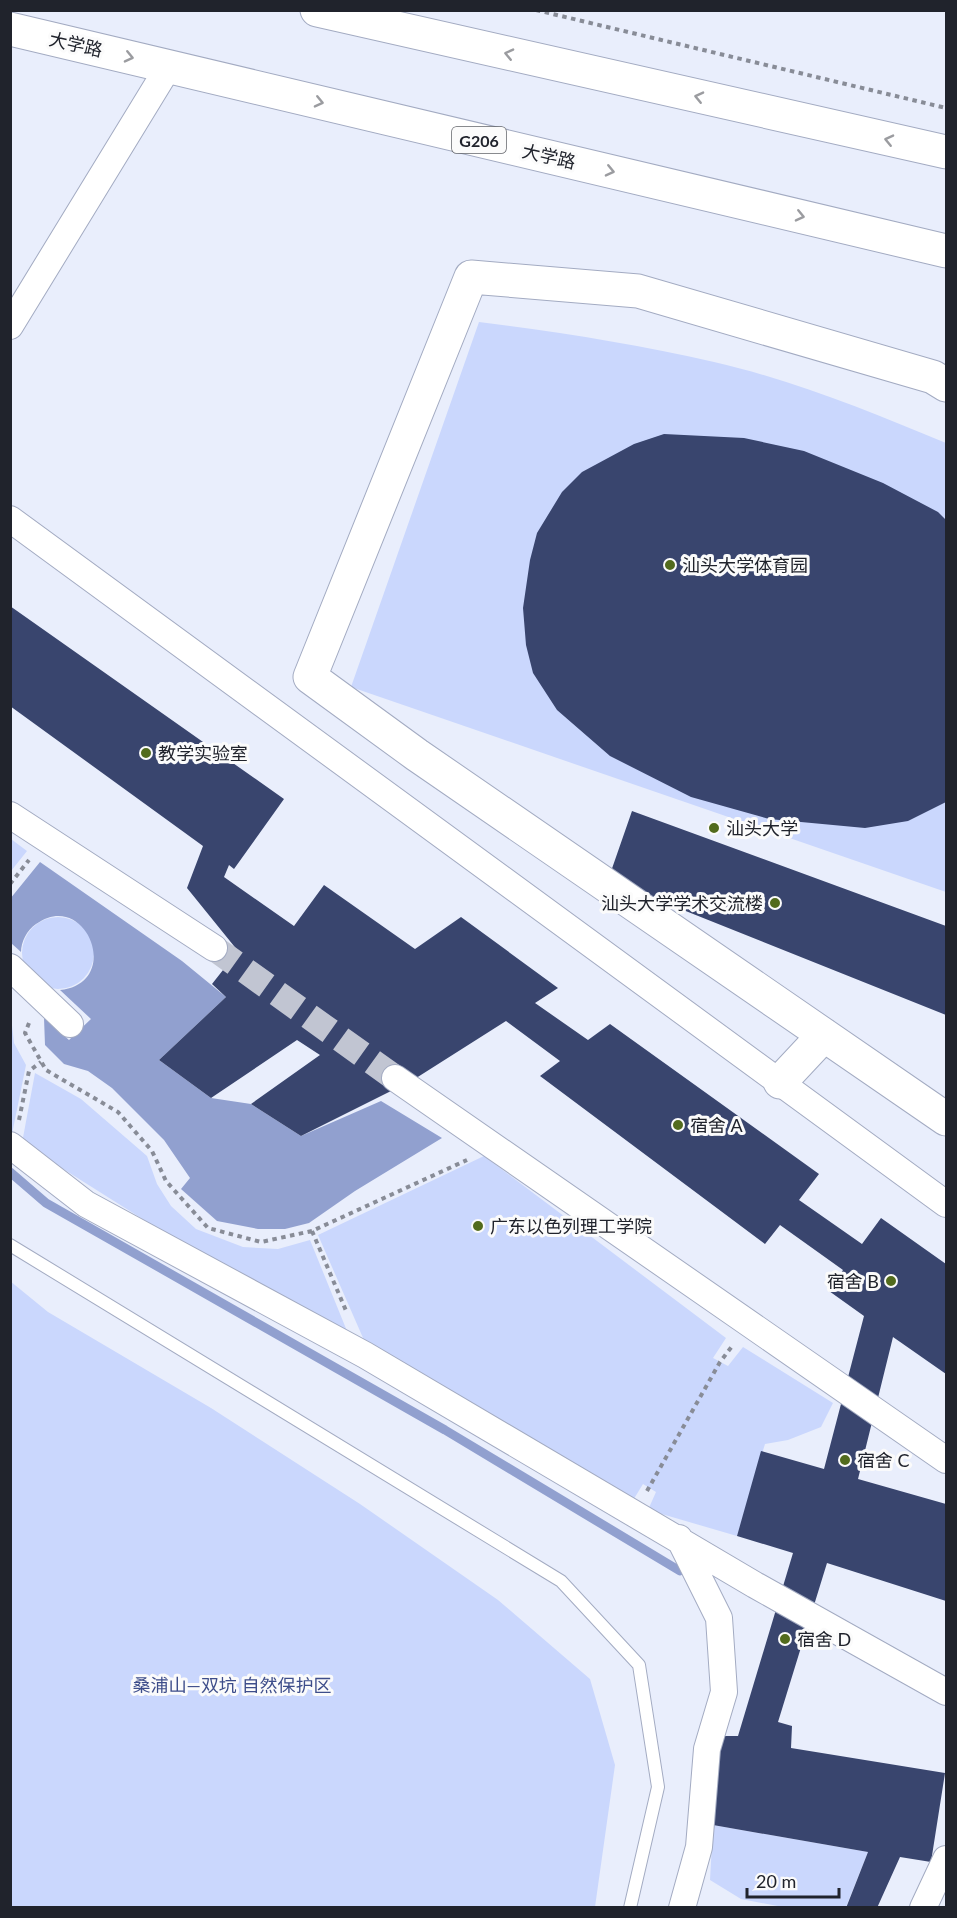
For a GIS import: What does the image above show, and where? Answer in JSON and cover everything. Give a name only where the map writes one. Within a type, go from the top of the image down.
[{"type":"main road","points":[[317,10],[394,19],[946,152]]},
{"type":"main road","name":"大学路","points":[[10,29],[946,251]]},
{"type":"main road","points":[[946,385],[933,377],[638,291],[471,277],[310,677],[417,755],[946,1119]]},
{"type":"main road","points":[[780,1082],[824,1035]]},
{"type":"street","points":[[10,326],[169,66]]},
{"type":"street","points":[[10,519],[946,1204]]},
{"type":"street","points":[[10,815],[214,948]]},
{"type":"street","points":[[10,967],[70,1024]]},
{"type":"street","points":[[395,1078],[946,1460]]},
{"type":"street","points":[[12,1146],[86,1204],[365,1355],[679,1538],[755,1585],[946,1692]]},
{"type":"street","points":[[679,1538],[719,1618],[724,1692],[707,1749],[699,1847],[682,1908]]},
{"type":"street","points":[[923,1908],[946,1859]]},
{"type":"lane","points":[[10,1245],[561,1581],[639,1665],[658,1787],[630,1908]]},
{"type":"path","points":[[536,10],[946,108]]},
{"type":"path","points":[[40,997],[25,1032],[46,1070],[118,1112],[152,1151],[166,1181],[208,1228],[261,1242],[312,1232],[429,1180],[494,1146]]},
{"type":"path","points":[[12,1146],[29,1071],[41,1062]]},
{"type":"path","points":[[312,1232],[365,1355]]},
{"type":"path","points":[[635,1514],[720,1362],[750,1323]]},
{"type":"green space","name":"汕头大学体育园","points":[[479,322],[626,344],[744,369],[832,398],[946,443],[946,892],[351,687]]},
{"type":"green space","points":[[11,839],[27,851],[11,871]]},
{"type":"green space","points":[[65,917],[84,927],[92,939],[94,953],[92,967],[84,979],[72,987],[51,989],[32,979],[24,967],[22,946],[32,927],[44,919]]},
{"type":"green space","points":[[10,1008],[14,1043],[26,1065],[12,1134]]},
{"type":"green space","points":[[35,1073],[81,1099],[147,1156],[157,1184],[171,1206],[196,1229],[243,1247],[278,1249],[310,1240],[347,1331],[179,1242],[22,1143]]},
{"type":"green space","points":[[484,1156],[726,1338],[713,1358],[728,1366],[743,1347],[833,1403],[821,1427],[788,1440],[765,1444],[737,1536],[648,1510],[656,1492],[643,1484],[632,1502],[367,1347],[318,1235]]},
{"type":"green space","name":"桑浦山—双坑 自然保护区","points":[[10,1281],[48,1312],[211,1408],[360,1504],[498,1600],[590,1679],[615,1765],[595,1907],[11,1907]]},
{"type":"green space","points":[[713,1825],[868,1852],[846,1907],[783,1907],[741,1899],[710,1880]]},
{"type":"shaded area","points":[[40,862],[182,961],[226,997],[159,1060],[211,1098],[251,1104],[301,1136],[381,1101],[442,1138],[355,1191],[309,1223],[285,1229],[258,1229],[217,1221],[181,1189],[190,1178],[164,1140],[112,1088],[88,1071],[64,1064],[45,1045],[44,1018],[69,1040],[91,1019],[60,990],[79,984],[90,972],[94,957],[91,941],[82,927],[70,918],[54,916],[36,924],[25,936],[21,952],[11,943],[10,899]]},
{"type":"building","points":[[664,434],[744,438],[804,451],[883,483],[938,512],[946,520],[946,802],[908,821],[865,828],[769,819],[691,797],[610,756],[557,710],[533,673],[526,645],[523,608],[530,560],[537,533],[562,492],[582,472],[634,444]]},
{"type":"building","points":[[10,606],[284,799],[234,869],[229,865],[224,877],[294,926],[324,885],[415,949],[461,917],[558,988],[535,1003],[588,1040],[610,1024],[819,1174],[799,1200],[862,1244],[881,1218],[946,1264],[946,1374],[893,1337],[858,1479],[946,1504],[946,1601],[827,1563],[778,1722],[792,1726],[791,1748],[945,1773],[931,1862],[900,1857],[877,1908],[846,1908],[868,1852],[713,1825],[716,1736],[738,1736],[793,1553],[737,1536],[761,1451],[824,1469],[864,1316],[829,1291],[843,1270],[780,1225],[765,1244],[540,1076],[560,1061],[506,1021],[413,1080],[301,1136],[251,1104],[320,1055],[297,1040],[211,1098],[159,1060],[226,997],[212,984],[238,951],[187,888],[203,846],[10,706]]},
{"type":"building","name":"汕头大学学术交流楼","points":[[632,811],[946,926],[946,1015],[608,880]]},
{"type":"waterway","points":[[10,1172],[46,1203],[445,1430],[680,1571]]},
{"type":"tunnel","points":[[214,948],[395,1078]]},
{"type":"place","name":"汕头大学体育园","points":[[670,565]]},
{"type":"place","name":"教学实验室","points":[[146,753]]},
{"type":"place","name":"汕头大学","points":[[714,828]]},
{"type":"place","name":"汕头大学学术交流楼","points":[[775,903]]},
{"type":"place","name":"宿舍 A","points":[[678,1125]]},
{"type":"place","name":"广东以色列理工学院","points":[[478,1226]]},
{"type":"place","name":"宿舍 B","points":[[891,1281]]},
{"type":"place","name":"宿舍 C","points":[[845,1460]]},
{"type":"place","name":"宿舍 D","points":[[785,1639]]}]
